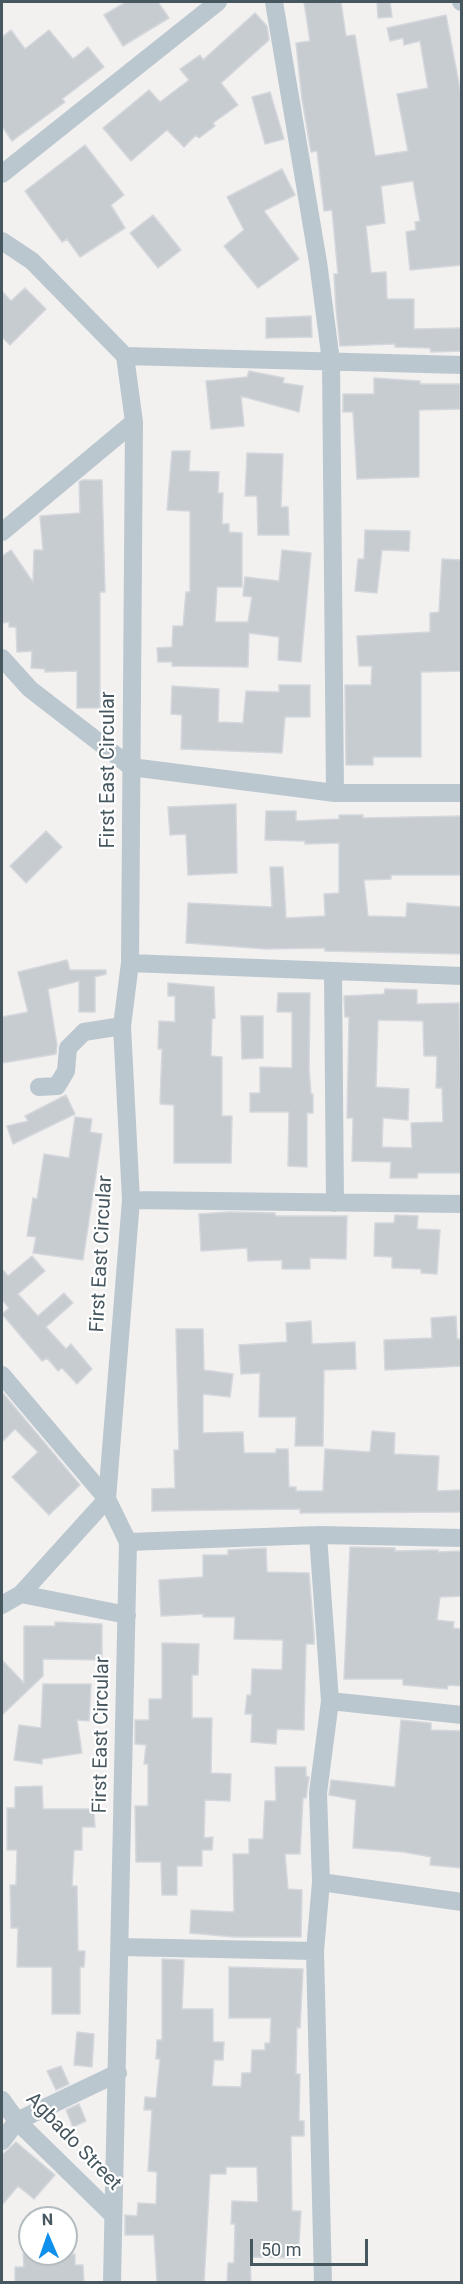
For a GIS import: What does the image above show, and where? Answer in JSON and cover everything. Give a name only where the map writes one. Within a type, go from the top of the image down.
[{"type":"street","points":[[2,174],[218,2]]},
{"type":"street","points":[[274,2],[318,262],[331,361],[334,793]]},
{"type":"street","points":[[2,241],[32,261],[125,356],[462,365]]},
{"type":"street","name":"First East Circular","points":[[112,2283],[128,1542],[107,1499],[131,1200],[122,1026],[130,963],[134,422],[125,356]]},
{"type":"street","points":[[2,532],[134,422]]},
{"type":"street","points":[[2,658],[30,689],[131,767],[334,793],[462,793]]},
{"type":"street","points":[[130,963],[462,976]]},
{"type":"street","points":[[333,972],[335,1203]]},
{"type":"street","points":[[39,1087],[57,1086],[66,1071],[68,1048],[84,1032],[122,1026]]},
{"type":"street","points":[[131,1200],[462,1204]]},
{"type":"street","points":[[2,1375],[107,1499],[21,1594],[2,1604]]},
{"type":"street","points":[[318,1535],[330,1701],[318,1793],[321,1882],[315,1951],[323,2283]]},
{"type":"street","points":[[128,1542],[318,1535],[462,1538]]},
{"type":"street","points":[[21,1594],[127,1615]]},
{"type":"street","points":[[330,1701],[462,1715]]},
{"type":"street","points":[[321,1882],[462,1902]]},
{"type":"street","points":[[120,1947],[315,1951]]},
{"type":"street","points":[[2,2141],[17,2121],[118,2073]]},
{"type":"street","name":"Agbado Street","points":[[2,2100],[17,2121],[112,2215]]},
{"type":"building","points":[[126,2],[158,2],[169,18],[123,46],[104,15]]},
{"type":"building","points":[[304,2],[341,2],[346,36],[355,35],[375,156],[408,151],[397,94],[428,88],[420,41],[404,45],[403,38],[390,41],[387,28],[446,15],[462,100],[462,265],[410,270],[406,232],[416,230],[415,222],[420,221],[413,181],[381,186],[385,223],[366,226],[371,273],[386,272],[387,299],[414,299],[414,329],[462,328],[462,351],[431,352],[430,348],[395,347],[395,344],[340,346],[334,274],[338,274],[332,210],[324,211],[317,151],[311,152],[296,43],[310,41]]},
{"type":"building","points":[[377,2],[390,2],[392,17],[378,18]]},
{"type":"building","points":[[255,13],[267,26],[269,40],[221,83],[238,105],[213,123],[215,126],[199,138],[196,135],[184,147],[167,130],[131,161],[103,128],[149,90],[160,102],[189,80],[180,69],[200,55],[203,60]]},
{"type":"building","points":[[11,30],[25,49],[49,30],[73,59],[88,47],[104,67],[62,99],[65,102],[12,141],[2,126],[2,37]]},
{"type":"building","points":[[270,92],[284,139],[265,144],[252,97]]},
{"type":"building","points":[[85,145],[124,195],[111,205],[125,228],[80,257],[67,239],[62,242],[25,191]]},
{"type":"building","points":[[282,169],[295,195],[264,211],[299,259],[258,288],[224,246],[244,230],[227,197]]},
{"type":"building","points":[[153,215],[181,250],[158,268],[130,233]]},
{"type":"building","points":[[25,288],[46,309],[10,345],[2,337],[2,291],[11,301]]},
{"type":"building","points":[[311,316],[312,337],[266,338],[266,318]]},
{"type":"building","points":[[249,371],[284,378],[283,383],[303,386],[299,412],[241,396],[244,426],[211,429],[206,381],[247,377]]},
{"type":"building","points":[[374,378],[420,381],[420,384],[460,384],[460,409],[419,410],[419,477],[357,479],[353,412],[343,412],[343,394],[374,394]]},
{"type":"building","points":[[172,451],[190,451],[189,471],[219,472],[218,493],[223,493],[222,524],[229,524],[229,532],[242,533],[242,587],[217,587],[215,622],[248,622],[252,597],[243,596],[245,577],[279,581],[282,550],[311,553],[301,662],[278,660],[279,637],[249,633],[248,667],[172,666],[172,662],[158,662],[157,648],[172,647],[173,626],[183,626],[186,592],[190,592],[190,511],[167,510]]},
{"type":"building","points":[[247,453],[283,454],[281,507],[288,507],[289,535],[258,535],[257,496],[245,496]]},
{"type":"building","points":[[102,480],[105,592],[100,592],[100,708],[77,708],[77,671],[45,672],[45,669],[31,668],[32,651],[17,652],[16,627],[9,627],[9,622],[2,623],[2,556],[11,550],[33,582],[34,550],[43,550],[40,516],[80,513],[79,482]]},
{"type":"building","points":[[365,530],[410,531],[409,551],[382,550],[377,593],[355,591],[358,559],[364,559]]},
{"type":"building","points":[[442,559],[462,560],[462,671],[421,672],[421,757],[373,757],[373,765],[346,765],[345,685],[371,685],[372,666],[359,666],[357,636],[430,632],[430,613],[439,612]]},
{"type":"building","points":[[279,685],[310,685],[310,717],[285,717],[282,753],[181,749],[182,715],[171,714],[172,686],[219,689],[218,722],[243,723],[246,691],[279,692]]},
{"type":"building","points":[[236,804],[237,873],[188,875],[186,834],[170,835],[168,807]]},
{"type":"building","points":[[266,811],[296,811],[296,821],[339,819],[339,815],[363,815],[363,818],[462,816],[462,875],[391,875],[391,879],[364,880],[368,916],[406,917],[407,903],[462,907],[462,954],[325,951],[325,948],[266,949],[186,943],[188,903],[272,907],[270,867],[283,867],[286,918],[325,916],[324,894],[339,893],[339,843],[305,844],[305,841],[265,840]]},
{"type":"building","points":[[46,831],[62,847],[26,883],[10,866]]},
{"type":"building","points":[[67,960],[70,970],[106,970],[106,974],[95,977],[95,1012],[79,1012],[79,981],[48,989],[57,1045],[56,1054],[2,1063],[2,1017],[28,1012],[18,972]]},
{"type":"building","points":[[168,983],[214,987],[215,1018],[212,1019],[211,1056],[222,1057],[222,1116],[232,1116],[231,1163],[174,1163],[174,1105],[160,1104],[162,1049],[158,1049],[159,1021],[175,1022],[175,996],[168,996]]},
{"type":"building","points":[[385,989],[417,990],[417,1004],[459,1003],[462,1173],[418,1173],[417,1178],[390,1178],[391,1162],[352,1161],[353,1118],[347,1118],[349,1017],[345,1017],[344,996],[384,994]],"holes":[[[378,1020],[423,1021],[424,1056],[437,1056],[436,1088],[442,1088],[443,1122],[411,1123],[412,1148],[382,1147],[383,1118],[408,1120],[409,1089],[376,1087]]]},
{"type":"building","points":[[278,993],[310,993],[309,1068],[313,1113],[307,1113],[307,1167],[288,1166],[289,1112],[250,1112],[250,1093],[260,1093],[260,1067],[292,1068],[292,1012],[277,1012]]},
{"type":"building","points":[[241,1016],[263,1016],[263,1058],[242,1059]]},
{"type":"building","points":[[66,1095],[75,1114],[13,1144],[7,1126],[28,1121],[25,1116]]},
{"type":"building","points":[[75,1117],[92,1119],[90,1132],[102,1134],[83,1260],[33,1253],[36,1237],[27,1236],[33,1198],[37,1199],[44,1154],[69,1158]]},
{"type":"building","points":[[275,1213],[275,1216],[347,1216],[346,1259],[310,1258],[310,1269],[282,1269],[282,1260],[248,1261],[247,1248],[201,1251],[199,1214]]},
{"type":"building","points":[[395,1215],[418,1216],[417,1229],[440,1230],[437,1274],[421,1273],[421,1269],[392,1268],[392,1257],[374,1256],[375,1223],[394,1223]]},
{"type":"building","points":[[32,1256],[45,1271],[18,1294],[38,1316],[64,1293],[73,1303],[46,1327],[66,1349],[71,1344],[92,1369],[77,1384],[62,1368],[58,1371],[47,1358],[42,1361],[2,1314],[9,1308],[2,1300],[2,1269],[8,1276]]},
{"type":"building","points":[[456,1316],[457,1339],[462,1339],[462,1366],[385,1370],[384,1340],[432,1338],[431,1318]]},
{"type":"building","points":[[311,1321],[312,1344],[355,1342],[356,1369],[324,1370],[323,1446],[295,1446],[296,1417],[259,1417],[260,1373],[241,1374],[239,1345],[287,1342],[286,1323]]},
{"type":"building","points":[[176,1329],[203,1329],[204,1370],[233,1374],[230,1397],[203,1394],[203,1433],[243,1432],[244,1453],[276,1453],[276,1449],[288,1449],[289,1487],[296,1487],[296,1491],[323,1491],[325,1449],[370,1452],[372,1431],[395,1433],[394,1454],[439,1456],[437,1491],[462,1490],[462,1512],[300,1513],[300,1509],[152,1511],[152,1489],[175,1488],[174,1450],[179,1450]]},
{"type":"building","points":[[2,1392],[80,1485],[49,1515],[12,1477],[38,1452],[15,1429],[2,1442]]},
{"type":"building","points":[[350,1547],[395,1548],[395,1551],[462,1551],[462,1596],[440,1597],[437,1620],[454,1622],[453,1628],[462,1629],[462,1686],[448,1685],[447,1689],[403,1685],[403,1679],[344,1679]]},
{"type":"building","points":[[266,1548],[267,1572],[309,1573],[314,1635],[314,1644],[306,1644],[304,1730],[277,1729],[276,1744],[251,1742],[252,1714],[245,1714],[247,1695],[251,1695],[252,1669],[282,1670],[283,1640],[234,1639],[235,1617],[203,1617],[203,1614],[161,1616],[159,1580],[203,1577],[203,1555],[228,1555],[228,1550]]},
{"type":"building","points":[[55,1622],[102,1624],[102,1660],[43,1659],[43,1676],[2,1715],[2,1660],[24,1683],[24,1626],[55,1626]]},
{"type":"building","points":[[162,1643],[199,1644],[198,1675],[192,1675],[192,1718],[212,1718],[211,1773],[231,1774],[230,1801],[205,1800],[204,1838],[213,1837],[212,1850],[202,1850],[202,1866],[177,1866],[177,1895],[162,1895],[161,1862],[136,1862],[135,1806],[148,1806],[148,1764],[144,1764],[146,1745],[135,1744],[135,1720],[149,1720],[149,1699],[162,1699]]},
{"type":"building","points":[[43,1684],[91,1684],[89,1721],[77,1720],[82,1753],[42,1759],[42,1764],[14,1760],[19,1725],[41,1728]]},
{"type":"building","points":[[401,1720],[431,1723],[431,1730],[462,1731],[462,1868],[430,1865],[431,1857],[404,1852],[353,1848],[356,1800],[329,1795],[331,1780],[395,1787]]},
{"type":"building","points":[[275,1767],[306,1767],[306,1776],[309,1777],[306,1798],[303,1798],[300,1854],[285,1854],[288,1889],[302,1890],[301,1937],[234,1937],[190,1933],[191,1910],[234,1912],[233,1854],[249,1854],[249,1839],[263,1839],[265,1801],[276,1801]]},
{"type":"building","points":[[42,1786],[43,1809],[92,1809],[94,1813],[95,1827],[82,1827],[82,1850],[74,1850],[72,1886],[77,1886],[78,1951],[85,1951],[84,1967],[80,1967],[80,2014],[52,2014],[52,1967],[17,1967],[18,1928],[11,1928],[10,1885],[16,1885],[17,1850],[7,1850],[7,1808],[15,1808],[15,1787]]},
{"type":"building","points":[[162,1959],[184,1960],[182,2009],[213,2009],[213,2042],[224,2042],[223,2060],[214,2060],[212,2086],[241,2087],[242,2073],[251,2073],[252,2050],[265,2050],[265,2043],[270,2043],[271,2018],[229,2018],[229,1967],[303,1969],[300,2028],[297,2027],[296,2074],[300,2074],[299,2121],[304,2121],[304,2136],[291,2136],[292,2211],[301,2211],[298,2258],[250,2257],[251,2283],[227,2283],[228,2263],[234,2263],[235,2224],[231,2224],[232,2201],[258,2202],[257,2167],[226,2167],[226,2174],[210,2174],[204,2283],[157,2283],[154,2235],[125,2235],[125,2215],[137,2216],[138,2203],[156,2204],[157,2172],[148,2171],[152,2110],[144,2110],[145,2097],[156,2098],[160,2059],[156,2059],[157,2040],[162,2040]]},
{"type":"building","points":[[77,2032],[94,2034],[92,2067],[74,2065]]},
{"type":"building","points":[[61,2066],[69,2084],[56,2090],[47,2071]]},
{"type":"building","points":[[79,2104],[86,2121],[73,2127],[66,2110]]},
{"type":"building","points":[[16,2142],[55,2175],[34,2199],[18,2186],[2,2205],[2,2155]]},
{"type":"building","points":[[83,2265],[84,2283],[15,2283],[15,2267]]}]
